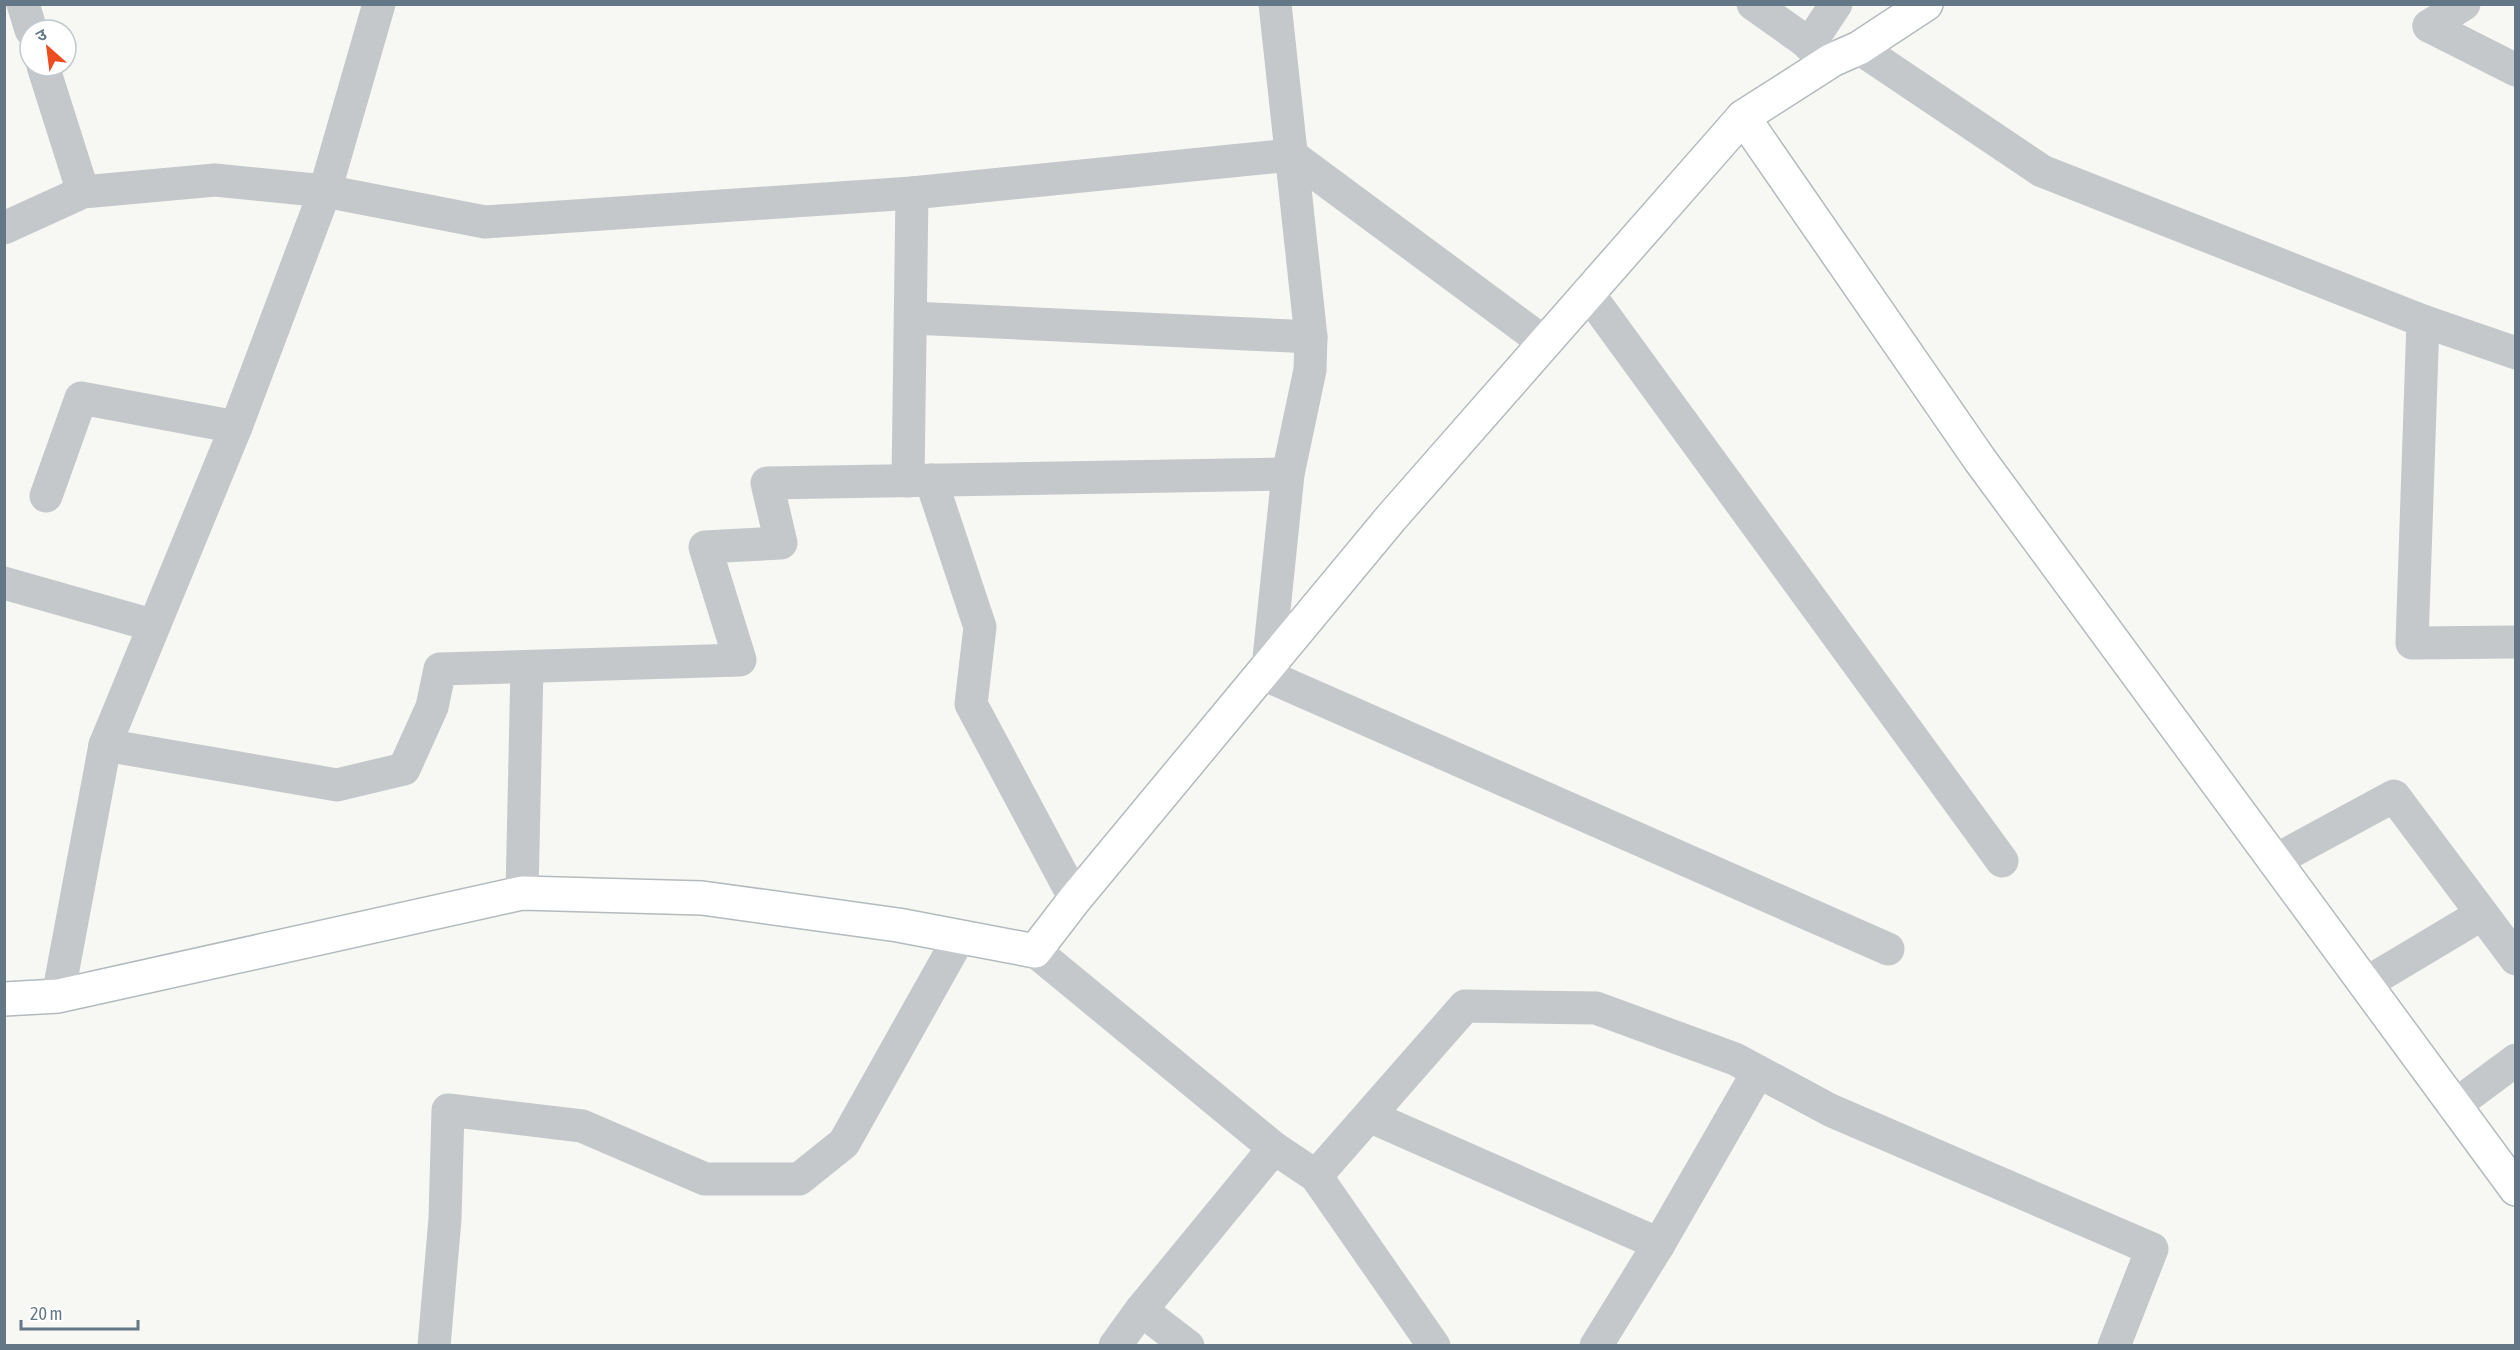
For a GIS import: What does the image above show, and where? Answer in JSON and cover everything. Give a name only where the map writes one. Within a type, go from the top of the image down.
[{"type":"street","points":[[58,996],[105,746],[152,625],[236,427],[325,191],[379,4]]},
{"type":"street","points":[[1265,671],[1288,474],[1310,370],[1311,338],[1275,4]]},
{"type":"street","points":[[1754,4],[2042,171],[2423,321],[2516,353]]},
{"type":"street","points":[[1833,51],[1836,4]]},
{"type":"street","points":[[1035,951],[1075,899],[1391,518],[1743,117],[1833,51],[1926,4]]},
{"type":"street","points":[[2464,4],[2429,26],[2516,70]]},
{"type":"street","points":[[47,78],[83,192]]},
{"type":"street","points":[[1743,117],[1980,460],[2516,1189]]},
{"type":"street","points":[[4,228],[83,192],[215,180],[325,191],[484,222],[912,193],[1291,155],[1545,343]]},
{"type":"street","points":[[912,193],[912,318],[920,480],[980,627],[971,704],[1075,899]]},
{"type":"street","points":[[1588,293],[2002,861]]},
{"type":"street","points":[[912,318],[1311,338]]},
{"type":"street","points":[[2423,321],[2412,643],[2516,642]]},
{"type":"street","points":[[46,496],[81,398],[236,427]]},
{"type":"street","points":[[105,746],[338,785],[404,769],[432,707],[440,669],[740,660],[705,547],[781,543],[767,483],[1288,474]]},
{"type":"street","points":[[4,583],[152,625]]},
{"type":"street","points":[[522,893],[527,667]]},
{"type":"street","points":[[1265,671],[1888,948]]},
{"type":"street","points":[[2274,861],[2394,796],[2516,959]]},
{"type":"street","points":[[4,999],[58,996],[522,893],[702,898],[898,925],[1035,951],[1274,1148],[1316,1176],[1434,1346]]},
{"type":"street","points":[[2365,984],[2482,914]]},
{"type":"street","points":[[434,1346],[445,1219],[448,1110],[582,1126],[705,1179],[799,1179],[844,1143],[959,938]]},
{"type":"street","points":[[1316,1176],[1465,1006],[1596,1008],[1735,1059],[1830,1110],[2152,1249],[2114,1346]]},
{"type":"street","points":[[2454,1106],[2516,1060]]},
{"type":"street","points":[[1596,1346],[1659,1244],[1758,1072]]},
{"type":"street","points":[[1369,1116],[1659,1244]]},
{"type":"street","points":[[1115,1346],[1141,1310],[1274,1148]]},
{"type":"street","points":[[1141,1310],[1188,1346]]}]
